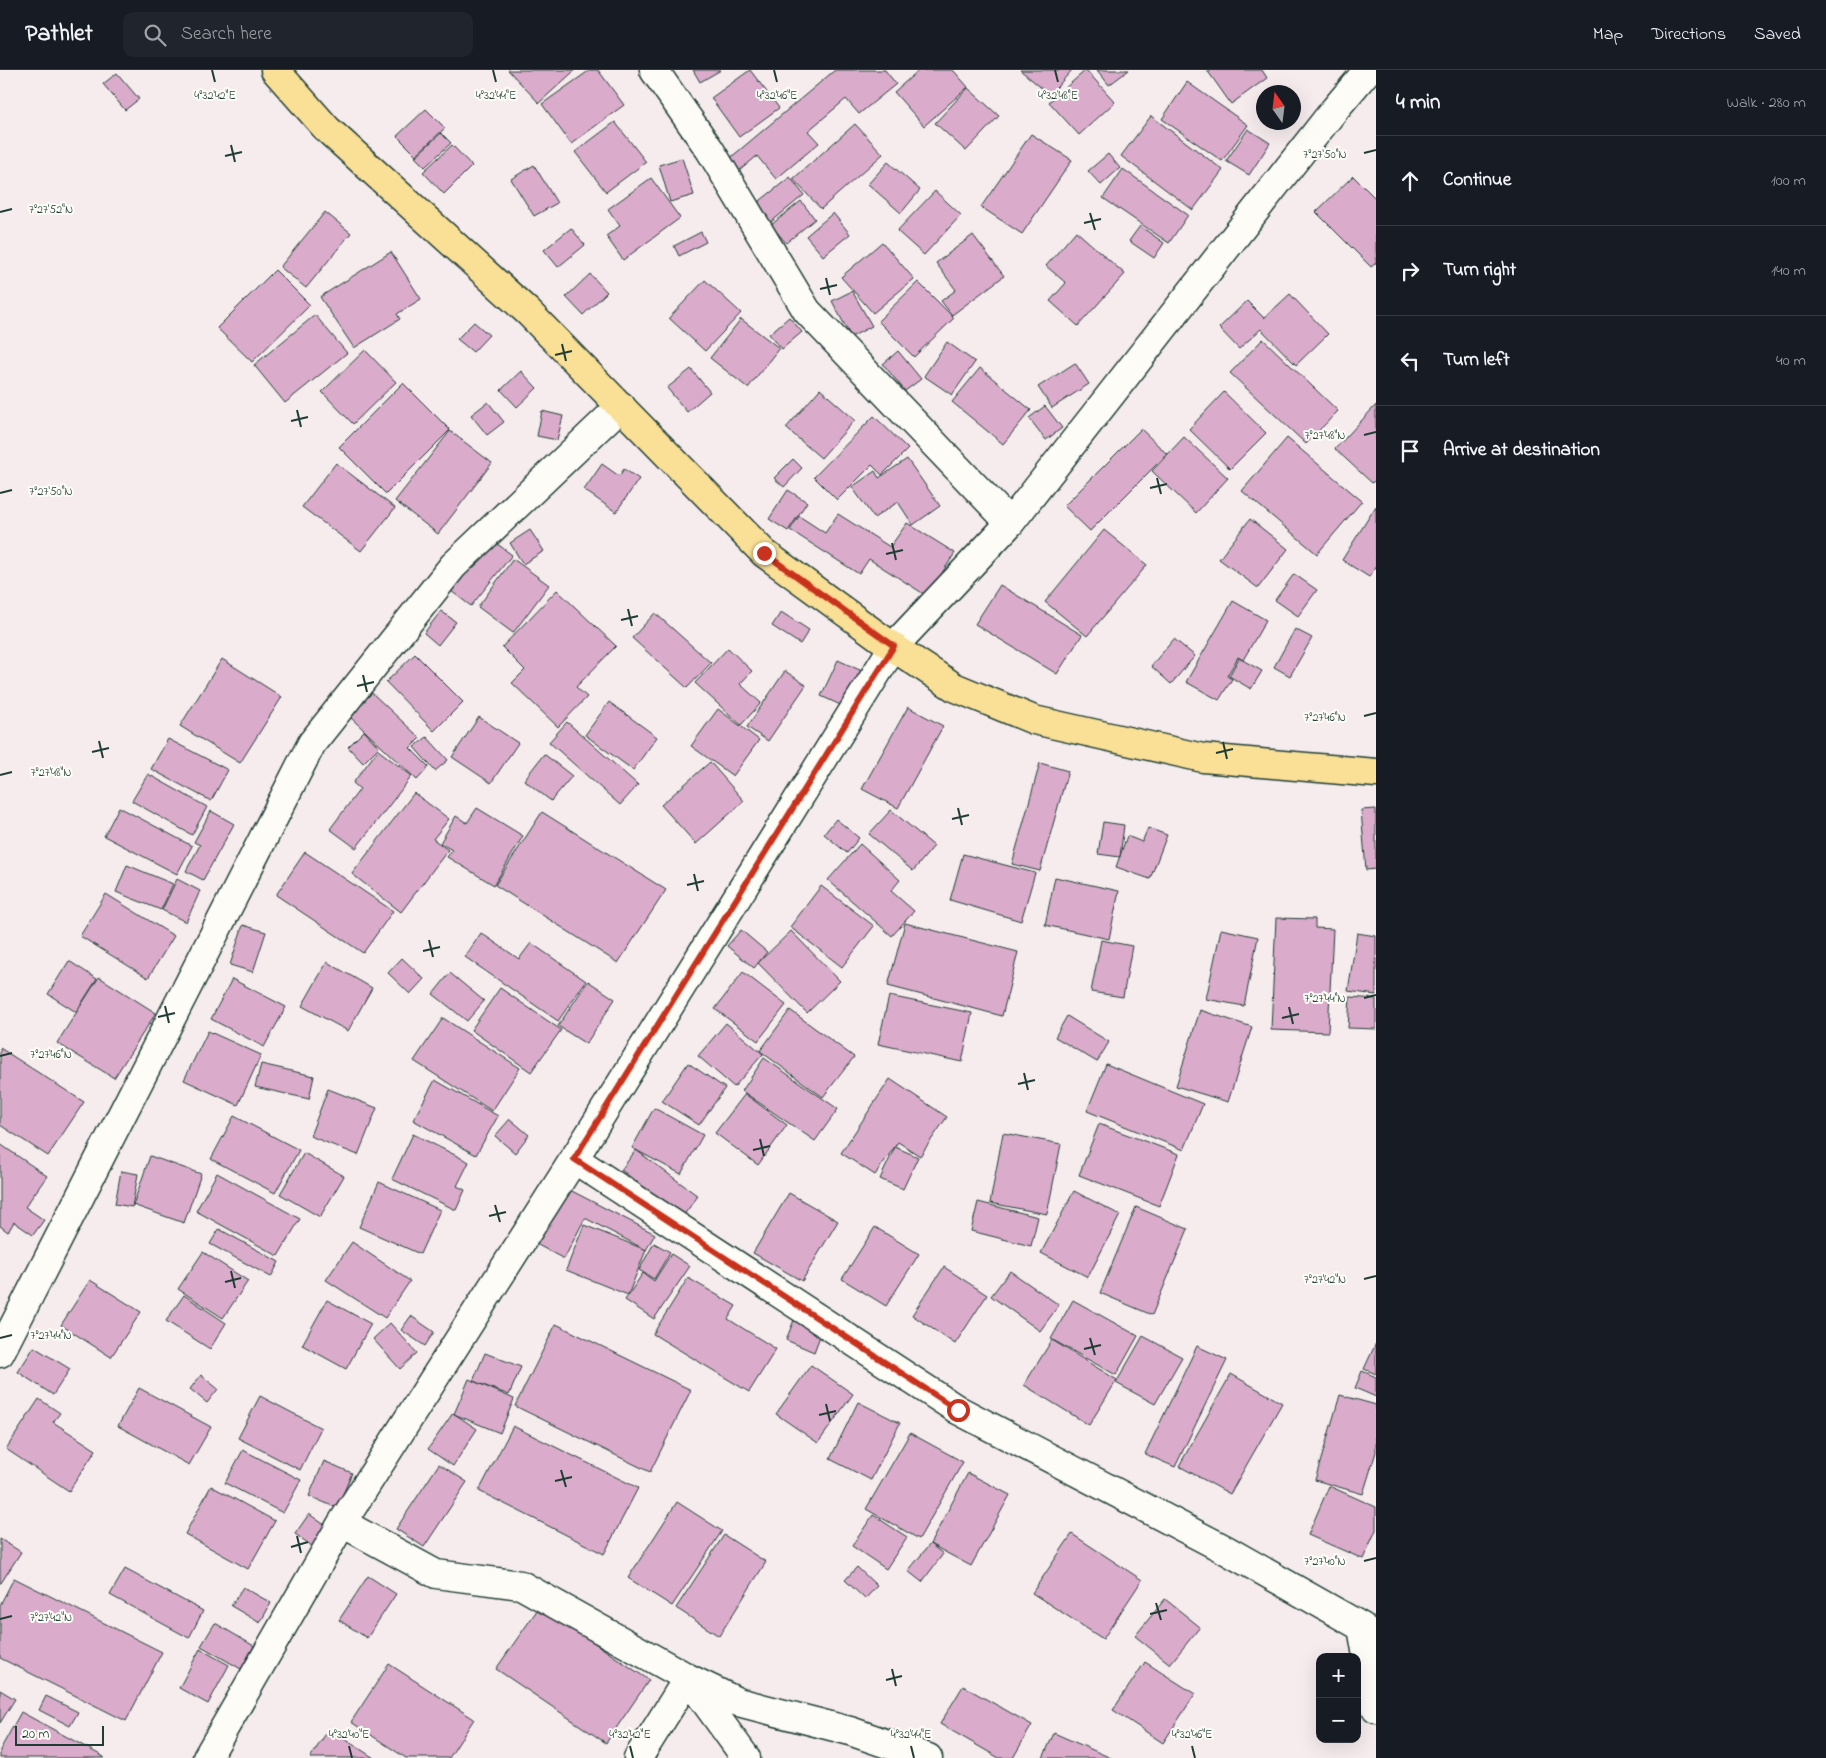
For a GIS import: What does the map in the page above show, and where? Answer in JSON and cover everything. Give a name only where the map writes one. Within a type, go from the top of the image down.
[{"type":"main road","points":[[275,70],[327,129],[528,312],[764,553],[954,687],[1034,720],[1203,758],[1376,773]]},
{"type":"street","points":[[654,70],[710,150],[807,311],[1010,523]]},
{"type":"street","points":[[207,1758],[342,1523],[574,1159],[894,646],[1010,523],[1368,70]]},
{"type":"street","points":[[0,1353],[312,743],[453,566],[621,406]]},
{"type":"street","points":[[574,1159],[958,1410],[1226,1550],[1362,1627],[1376,1708]]},
{"type":"street","points":[[342,1523],[436,1574],[521,1585],[688,1678],[738,1702],[850,1731],[928,1758]]},
{"type":"street","points":[[638,1758],[688,1678]]},
{"type":"street","points":[[688,1678],[746,1758]]},
{"type":"building","points":[[508,70],[572,70],[574,71],[539,103]]},
{"type":"building","points":[[590,70],[598,70],[624,105],[571,144],[542,104]]},
{"type":"building","points":[[693,70],[721,70],[700,82]]},
{"type":"building","points":[[750,70],[779,108],[739,137],[711,98]]},
{"type":"building","points":[[835,70],[885,70],[896,84],[859,114],[846,99],[808,131],[819,143],[776,179],[757,156],[739,171],[729,159]]},
{"type":"building","points":[[919,70],[953,70],[968,87],[924,126],[894,92]]},
{"type":"building","points":[[1020,70],[1072,70],[1050,95]]},
{"type":"building","points":[[1086,70],[1115,102],[1079,135],[1049,102]]},
{"type":"building","points":[[1097,70],[1129,70],[1109,85]]},
{"type":"building","points":[[1207,70],[1262,70],[1267,78],[1231,104]]},
{"type":"building","points":[[117,73],[139,99],[125,110],[103,84]]},
{"type":"building","points":[[1187,82],[1248,125],[1222,161],[1162,119]]},
{"type":"building","points":[[968,88],[999,116],[966,151],[935,123]]},
{"type":"building","points":[[426,109],[445,128],[416,155],[397,136]]},
{"type":"building","points":[[1151,116],[1223,170],[1193,210],[1121,156]]},
{"type":"building","points":[[615,122],[646,162],[606,192],[575,152]]},
{"type":"building","points":[[855,124],[883,154],[821,209],[793,179]]},
{"type":"building","points":[[1248,129],[1270,143],[1249,175],[1226,161]]},
{"type":"building","points":[[441,133],[451,143],[425,167],[415,157]]},
{"type":"building","points":[[1031,134],[1072,160],[1022,234],[981,207]]},
{"type":"building","points":[[452,145],[472,166],[444,194],[423,172]]},
{"type":"building","points":[[1108,154],[1120,168],[1101,185],[1088,171]]},
{"type":"building","points":[[682,158],[694,195],[670,202],[659,165]]},
{"type":"building","points":[[888,162],[920,190],[901,213],[868,184]]},
{"type":"building","points":[[534,165],[557,203],[534,216],[511,179]]},
{"type":"building","points":[[1123,169],[1188,215],[1169,243],[1103,198]]},
{"type":"building","points":[[1353,176],[1376,199],[1376,263],[1371,267],[1316,212]]},
{"type":"building","points":[[790,177],[804,195],[771,222],[756,204]]},
{"type":"building","points":[[651,178],[680,218],[623,260],[606,236],[620,226],[608,209]]},
{"type":"building","points":[[935,191],[961,215],[924,255],[897,231]]},
{"type":"building","points":[[801,201],[815,219],[786,243],[771,225]]},
{"type":"building","points":[[325,212],[351,233],[306,288],[280,267]]},
{"type":"building","points":[[833,213],[850,234],[823,256],[806,236]]},
{"type":"building","points":[[1140,226],[1164,243],[1154,258],[1129,241]]},
{"type":"building","points":[[571,228],[585,245],[558,267],[544,250]]},
{"type":"building","points":[[1076,231],[1125,274],[1078,326],[1050,301],[1066,283],[1046,266]]},
{"type":"building","points":[[701,232],[706,242],[679,256],[674,246]]},
{"type":"building","points":[[973,235],[1004,276],[952,315],[941,301],[956,290],[936,263]]},
{"type":"building","points":[[882,242],[914,279],[873,313],[841,277]]},
{"type":"building","points":[[391,252],[421,299],[397,314],[400,319],[354,348],[320,297]]},
{"type":"building","points":[[275,270],[310,305],[252,362],[217,328]]},
{"type":"building","points":[[590,274],[607,292],[583,315],[566,297]]},
{"type":"building","points":[[705,280],[741,313],[705,351],[669,318]]},
{"type":"building","points":[[918,282],[954,318],[914,357],[878,321]]},
{"type":"building","points":[[852,291],[872,326],[851,337],[832,301]]},
{"type":"building","points":[[1290,294],[1328,334],[1296,365],[1261,329],[1239,349],[1219,328],[1247,301],[1264,318]]},
{"type":"building","points":[[315,315],[347,353],[285,403],[254,365]]},
{"type":"building","points":[[789,317],[802,332],[782,349],[769,334]]},
{"type":"building","points":[[741,319],[779,348],[748,388],[710,358]]},
{"type":"building","points":[[474,322],[489,335],[473,352],[457,339]]},
{"type":"building","points":[[1263,339],[1338,411],[1306,444],[1230,373]]},
{"type":"building","points":[[947,342],[975,362],[952,395],[924,376]]},
{"type":"building","points":[[365,350],[396,382],[353,424],[322,392]]},
{"type":"building","points":[[898,351],[921,379],[905,391],[883,364]]},
{"type":"building","points":[[1075,363],[1089,384],[1052,408],[1038,387]]},
{"type":"building","points":[[980,368],[1031,410],[1003,444],[952,402]]},
{"type":"building","points":[[691,369],[710,392],[687,412],[667,388]]},
{"type":"building","points":[[521,371],[537,388],[517,407],[501,390]]},
{"type":"building","points":[[403,383],[450,430],[386,494],[339,447]]},
{"type":"building","points":[[820,389],[855,420],[821,458],[786,428]]},
{"type":"building","points":[[1224,392],[1266,433],[1230,469],[1189,429]]},
{"type":"building","points":[[488,402],[504,422],[487,435],[471,415]]},
{"type":"building","points":[[1376,405],[1376,479],[1372,483],[1335,449]]},
{"type":"building","points":[[1045,406],[1062,428],[1046,440],[1029,418]]},
{"type":"building","points":[[542,411],[563,416],[557,440],[537,436]]},
{"type":"building","points":[[874,416],[908,449],[882,475],[872,465],[837,500],[814,477]]},
{"type":"building","points":[[1141,429],[1167,454],[1090,531],[1064,506]]},
{"type":"building","points":[[450,431],[492,463],[438,534],[395,501]]},
{"type":"building","points":[[1184,437],[1228,478],[1196,513],[1152,471]]},
{"type":"building","points":[[1287,438],[1362,501],[1317,554],[1242,491]]},
{"type":"building","points":[[793,459],[802,468],[784,487],[774,478]]},
{"type":"building","points":[[907,459],[940,506],[913,525],[898,502],[874,518],[852,487],[875,471],[879,478]]},
{"type":"building","points":[[336,463],[395,508],[361,551],[302,507]]},
{"type":"building","points":[[602,464],[619,476],[624,469],[639,479],[616,512],[584,490]]},
{"type":"building","points":[[788,490],[807,502],[788,531],[769,519]]},
{"type":"building","points":[[1376,506],[1376,566],[1369,577],[1342,560]]},
{"type":"building","points":[[838,514],[890,547],[907,523],[955,553],[927,596],[869,559],[859,574],[790,530],[799,516],[825,533]]},
{"type":"building","points":[[1250,519],[1288,549],[1258,588],[1219,559]]},
{"type":"building","points":[[530,530],[544,551],[523,564],[510,543]]},
{"type":"building","points":[[1104,530],[1147,565],[1087,636],[1045,602]]},
{"type":"building","points":[[492,540],[512,555],[471,606],[451,591]]},
{"type":"building","points":[[513,559],[549,585],[513,633],[478,607]]},
{"type":"building","points":[[1294,574],[1317,590],[1298,616],[1275,600]]},
{"type":"building","points":[[1000,585],[1082,635],[1057,674],[975,624]]},
{"type":"building","points":[[557,590],[616,646],[576,687],[587,697],[558,727],[512,683],[525,670],[502,647]]},
{"type":"building","points":[[1233,601],[1266,620],[1243,660],[1238,657],[1227,676],[1232,679],[1219,700],[1186,682]]},
{"type":"building","points":[[441,611],[456,622],[438,645],[424,633]]},
{"type":"building","points":[[781,612],[809,630],[800,644],[772,626]]},
{"type":"building","points":[[655,613],[711,663],[687,688],[632,638]]},
{"type":"building","points":[[1295,629],[1312,638],[1290,676],[1274,667]]},
{"type":"building","points":[[1174,639],[1195,656],[1171,684],[1151,666]]},
{"type":"building","points":[[728,648],[752,671],[740,684],[761,703],[741,725],[695,683]]},
{"type":"building","points":[[415,654],[463,702],[434,731],[386,682]]},
{"type":"building","points":[[1239,658],[1262,671],[1251,689],[1229,676]]},
{"type":"building","points":[[222,659],[282,697],[240,763],[180,726]]},
{"type":"building","points":[[838,660],[864,672],[847,708],[821,696]]},
{"type":"building","points":[[785,671],[806,685],[768,741],[747,727]]},
{"type":"building","points":[[372,693],[420,738],[410,748],[429,767],[417,780],[349,716]]},
{"type":"building","points":[[609,702],[657,737],[633,770],[585,735]]},
{"type":"building","points":[[908,707],[943,726],[898,808],[862,789]]},
{"type":"building","points":[[718,709],[759,740],[733,776],[691,746]]},
{"type":"building","points":[[479,717],[518,743],[491,783],[452,757]]},
{"type":"building","points":[[567,722],[638,785],[620,805],[549,742]]},
{"type":"building","points":[[364,731],[379,747],[363,763],[348,747]]},
{"type":"building","points":[[427,737],[448,760],[435,771],[414,747]]},
{"type":"building","points":[[168,739],[228,770],[211,801],[151,769]]},
{"type":"building","points":[[378,750],[412,776],[356,848],[330,829],[360,789],[353,783]]},
{"type":"building","points":[[544,754],[572,776],[551,801],[524,780]]},
{"type":"building","points":[[710,762],[744,801],[696,844],[661,805]]},
{"type":"building","points":[[1040,763],[1068,771],[1040,871],[1012,864]]},
{"type":"building","points":[[148,774],[207,807],[192,835],[132,801]]},
{"type":"building","points":[[414,793],[449,819],[433,839],[448,850],[401,912],[352,874]]},
{"type":"building","points":[[119,807],[192,846],[177,874],[104,836]]},
{"type":"building","points":[[477,808],[523,836],[494,885],[447,857],[452,850],[440,843],[456,816],[467,823]]},
{"type":"building","points":[[1376,809],[1376,869],[1366,870],[1361,810]]},
{"type":"building","points":[[891,810],[934,846],[913,871],[869,834]]},
{"type":"building","points":[[211,811],[234,824],[203,880],[186,871],[200,845],[194,842]]},
{"type":"building","points":[[542,812],[666,890],[618,963],[495,885]]},
{"type":"building","points":[[836,819],[859,838],[847,853],[824,834]]},
{"type":"building","points":[[1103,822],[1124,825],[1120,857],[1098,854]]},
{"type":"building","points":[[1148,828],[1167,835],[1150,879],[1116,867],[1127,836],[1142,842]]},
{"type":"building","points":[[860,844],[900,880],[891,891],[914,911],[892,936],[828,880]]},
{"type":"building","points":[[305,852],[393,911],[363,953],[276,895]]},
{"type":"building","points":[[963,854],[1035,873],[1021,921],[950,900]]},
{"type":"building","points":[[127,865],[173,884],[161,910],[116,892]]},
{"type":"building","points":[[1055,877],[1119,891],[1109,939],[1045,925]]},
{"type":"building","points":[[177,879],[200,891],[186,922],[162,910]]},
{"type":"building","points":[[821,886],[874,926],[842,967],[790,927]]},
{"type":"building","points":[[106,894],[174,936],[148,978],[80,936]]},
{"type":"building","points":[[1276,918],[1315,919],[1315,928],[1333,929],[1328,1032],[1271,1030]]},
{"type":"building","points":[[905,923],[1018,952],[1002,1016],[888,986]]},
{"type":"building","points":[[243,925],[266,932],[253,972],[230,965]]},
{"type":"building","points":[[1221,929],[1258,937],[1244,1006],[1206,999]]},
{"type":"building","points":[[741,930],[767,952],[754,968],[727,946]]},
{"type":"building","points":[[791,931],[840,981],[807,1013],[758,963]]},
{"type":"building","points":[[481,933],[519,959],[531,943],[586,981],[558,1021],[465,957]]},
{"type":"building","points":[[1357,933],[1376,936],[1376,995],[1348,991]]},
{"type":"building","points":[[1101,940],[1132,946],[1123,997],[1091,992]]},
{"type":"building","points":[[402,958],[424,979],[410,994],[388,973]]},
{"type":"building","points":[[69,961],[97,979],[76,1012],[48,994]]},
{"type":"building","points":[[327,962],[372,988],[348,1031],[302,1006]]},
{"type":"building","points":[[743,972],[786,1005],[758,1041],[715,1009]]},
{"type":"building","points":[[450,973],[484,1001],[467,1021],[433,994]]},
{"type":"building","points":[[99,977],[156,1013],[114,1078],[57,1043]]},
{"type":"building","points":[[232,979],[286,1007],[264,1047],[211,1019]]},
{"type":"building","points":[[588,981],[615,999],[586,1044],[558,1026]]},
{"type":"building","points":[[500,988],[561,1030],[531,1072],[471,1030]]},
{"type":"building","points":[[889,996],[972,1013],[962,1062],[878,1044]]},
{"type":"building","points":[[1350,997],[1376,999],[1376,1029],[1348,1028]]},
{"type":"building","points":[[790,1010],[854,1057],[823,1097],[760,1051]]},
{"type":"building","points":[[1200,1010],[1252,1027],[1228,1102],[1176,1086]]},
{"type":"building","points":[[1067,1016],[1109,1042],[1097,1062],[1055,1037]]},
{"type":"building","points":[[443,1018],[520,1068],[492,1111],[414,1061]]},
{"type":"building","points":[[726,1023],[763,1054],[734,1087],[698,1056]]},
{"type":"building","points":[[208,1031],[261,1055],[238,1105],[184,1080]]},
{"type":"building","points":[[0,1048],[84,1102],[48,1156],[0,1125]]},
{"type":"building","points":[[764,1058],[838,1109],[815,1141],[742,1091]]},
{"type":"building","points":[[688,1063],[725,1088],[699,1125],[662,1101]]},
{"type":"building","points":[[261,1064],[314,1076],[309,1099],[255,1087]]},
{"type":"building","points":[[1106,1064],[1203,1104],[1184,1150],[1087,1111]]},
{"type":"building","points":[[890,1079],[947,1117],[920,1156],[898,1142],[875,1175],[841,1153]]},
{"type":"building","points":[[435,1080],[498,1116],[476,1155],[413,1120]]},
{"type":"building","points":[[328,1089],[377,1108],[358,1155],[310,1136]]},
{"type":"building","points":[[745,1094],[787,1125],[758,1165],[715,1133]]},
{"type":"building","points":[[654,1108],[703,1135],[681,1174],[632,1148]]},
{"type":"building","points":[[234,1116],[299,1150],[275,1193],[211,1159]]},
{"type":"building","points":[[510,1119],[529,1135],[515,1153],[495,1136]]},
{"type":"building","points":[[1099,1124],[1179,1154],[1159,1206],[1079,1175]]},
{"type":"building","points":[[1003,1133],[1061,1144],[1047,1214],[990,1203]]},
{"type":"building","points":[[413,1134],[469,1162],[457,1186],[465,1190],[456,1210],[392,1179]]},
{"type":"building","points":[[0,1144],[47,1176],[25,1207],[44,1220],[33,1235],[14,1222],[8,1232],[0,1226]]},
{"type":"building","points":[[895,1147],[918,1157],[903,1189],[880,1179]]},
{"type":"building","points":[[636,1150],[698,1196],[683,1216],[621,1170]]},
{"type":"building","points":[[304,1153],[344,1176],[320,1217],[280,1194]]},
{"type":"building","points":[[150,1156],[201,1174],[184,1223],[133,1205]]},
{"type":"building","points":[[121,1171],[138,1174],[132,1207],[115,1204]]},
{"type":"building","points":[[217,1173],[300,1219],[278,1256],[196,1211]]},
{"type":"building","points":[[379,1182],[440,1210],[420,1254],[359,1227]]},
{"type":"building","points":[[566,1188],[655,1234],[646,1250],[585,1218],[564,1259],[536,1244]]},
{"type":"building","points":[[1074,1191],[1120,1215],[1088,1277],[1041,1253]]},
{"type":"building","points":[[789,1193],[838,1221],[802,1281],[753,1253]]},
{"type":"building","points":[[978,1202],[1038,1217],[1031,1246],[971,1231]]},
{"type":"building","points":[[1136,1207],[1188,1229],[1152,1315],[1100,1293]]},
{"type":"building","points":[[584,1225],[646,1250],[628,1295],[566,1270]]},
{"type":"building","points":[[875,1227],[919,1254],[886,1306],[842,1279]]},
{"type":"building","points":[[219,1229],[279,1262],[271,1277],[210,1244]]},
{"type":"building","points":[[352,1242],[410,1281],[385,1318],[326,1280]]},
{"type":"building","points":[[654,1243],[670,1252],[654,1279],[639,1270]]},
{"type":"building","points":[[203,1252],[248,1281],[223,1318],[178,1289]]},
{"type":"building","points":[[671,1254],[690,1266],[654,1319],[625,1300],[643,1273],[654,1281]]},
{"type":"building","points":[[944,1267],[987,1295],[955,1344],[912,1315]]},
{"type":"building","points":[[1010,1271],[1059,1305],[1040,1331],[991,1296]]},
{"type":"building","points":[[688,1278],[736,1306],[728,1319],[776,1349],[749,1392],[653,1334]]},
{"type":"building","points":[[90,1280],[141,1312],[111,1357],[61,1325]]},
{"type":"building","points":[[184,1295],[226,1323],[210,1349],[166,1321]]},
{"type":"building","points":[[327,1300],[371,1324],[346,1369],[302,1345]]},
{"type":"building","points":[[1073,1300],[1138,1336],[1116,1375],[1051,1339]]},
{"type":"building","points":[[411,1316],[434,1332],[425,1346],[401,1330]]},
{"type":"building","points":[[794,1320],[822,1331],[814,1352],[786,1340]]},
{"type":"building","points":[[390,1323],[417,1353],[400,1369],[373,1339]]},
{"type":"building","points":[[556,1324],[691,1390],[650,1472],[515,1406]]},
{"type":"building","points":[[1143,1336],[1182,1357],[1155,1404],[1116,1383]]},
{"type":"building","points":[[1052,1340],[1117,1380],[1089,1425],[1024,1385]]},
{"type":"building","points":[[1376,1343],[1376,1374],[1364,1369]]},
{"type":"building","points":[[1197,1346],[1227,1360],[1175,1467],[1145,1454]]},
{"type":"building","points":[[34,1347],[70,1369],[53,1395],[18,1372]]},
{"type":"building","points":[[485,1353],[521,1367],[509,1395],[473,1381]]},
{"type":"building","points":[[811,1365],[853,1394],[818,1443],[776,1414]]},
{"type":"building","points":[[1362,1371],[1376,1377],[1376,1397],[1355,1388]]},
{"type":"building","points":[[1231,1374],[1282,1403],[1230,1494],[1179,1466]]},
{"type":"building","points":[[201,1375],[218,1389],[207,1403],[190,1389]]},
{"type":"building","points":[[469,1379],[514,1399],[500,1433],[454,1414]]},
{"type":"building","points":[[139,1388],[211,1427],[189,1465],[118,1426]]},
{"type":"building","points":[[1340,1395],[1376,1405],[1376,1452],[1363,1494],[1315,1480]]},
{"type":"building","points":[[260,1396],[321,1428],[300,1470],[238,1438]]},
{"type":"building","points":[[39,1399],[60,1413],[53,1422],[96,1450],[69,1491],[6,1449]]},
{"type":"building","points":[[858,1402],[900,1423],[871,1480],[830,1459]]},
{"type":"building","points":[[453,1413],[477,1429],[453,1466],[428,1449]]},
{"type":"building","points":[[513,1426],[638,1488],[604,1554],[479,1491]]},
{"type":"building","points":[[910,1433],[963,1462],[919,1539],[866,1509]]},
{"type":"building","points":[[243,1450],[301,1480],[283,1513],[225,1483]]},
{"type":"building","points":[[324,1461],[352,1473],[337,1508],[309,1496]]},
{"type":"building","points":[[439,1464],[467,1482],[424,1547],[396,1529]]},
{"type":"building","points":[[968,1473],[1010,1495],[971,1566],[930,1544]]},
{"type":"building","points":[[211,1486],[275,1521],[248,1569],[185,1534]]},
{"type":"building","points":[[1329,1486],[1376,1507],[1376,1530],[1363,1559],[1308,1535]]},
{"type":"building","points":[[677,1502],[722,1531],[672,1606],[628,1578]]},
{"type":"building","points":[[309,1514],[329,1528],[315,1548],[295,1534]]},
{"type":"building","points":[[873,1515],[907,1537],[886,1569],[852,1546]]},
{"type":"building","points":[[1072,1534],[1142,1580],[1103,1639],[1032,1593]]},
{"type":"building","points":[[724,1535],[766,1562],[719,1636],[676,1608]]},
{"type":"building","points":[[0,1539],[21,1552],[1,1583],[0,1583]]},
{"type":"building","points":[[930,1544],[943,1554],[922,1582],[908,1571]]},
{"type":"building","points":[[857,1567],[877,1586],[865,1599],[845,1580]]},
{"type":"building","points":[[125,1569],[203,1611],[189,1638],[110,1595]]},
{"type":"building","points":[[368,1576],[396,1594],[367,1638],[339,1620]]},
{"type":"building","points":[[14,1578],[162,1652],[126,1721],[0,1658],[0,1605]]},
{"type":"building","points":[[243,1587],[271,1603],[260,1623],[231,1606]]},
{"type":"building","points":[[1165,1599],[1200,1627],[1170,1664],[1135,1636]]},
{"type":"building","points":[[540,1606],[649,1680],[606,1743],[496,1669]]},
{"type":"building","points":[[215,1623],[254,1646],[241,1669],[201,1646]]},
{"type":"building","points":[[200,1649],[229,1665],[208,1704],[179,1688]]},
{"type":"building","points":[[1145,1662],[1195,1694],[1163,1743],[1113,1710]]},
{"type":"building","points":[[389,1664],[474,1719],[449,1758],[406,1758],[351,1722]]},
{"type":"building","points":[[963,1686],[1032,1725],[1013,1758],[999,1758],[940,1724]]},
{"type":"building","points":[[0,1690],[15,1699],[0,1723]]},
{"type":"building","points":[[46,1696],[78,1712],[70,1726],[39,1710]]},
{"type":"building","points":[[21,1712],[104,1758],[0,1758],[0,1750]]},
{"type":"building","points":[[329,1729],[374,1758],[310,1758]]},
{"type":"building","points":[[1054,1733],[1111,1758],[1043,1758]]},
{"type":"route","points":[[764,553],[894,646],[574,1159],[958,1410]]}]
